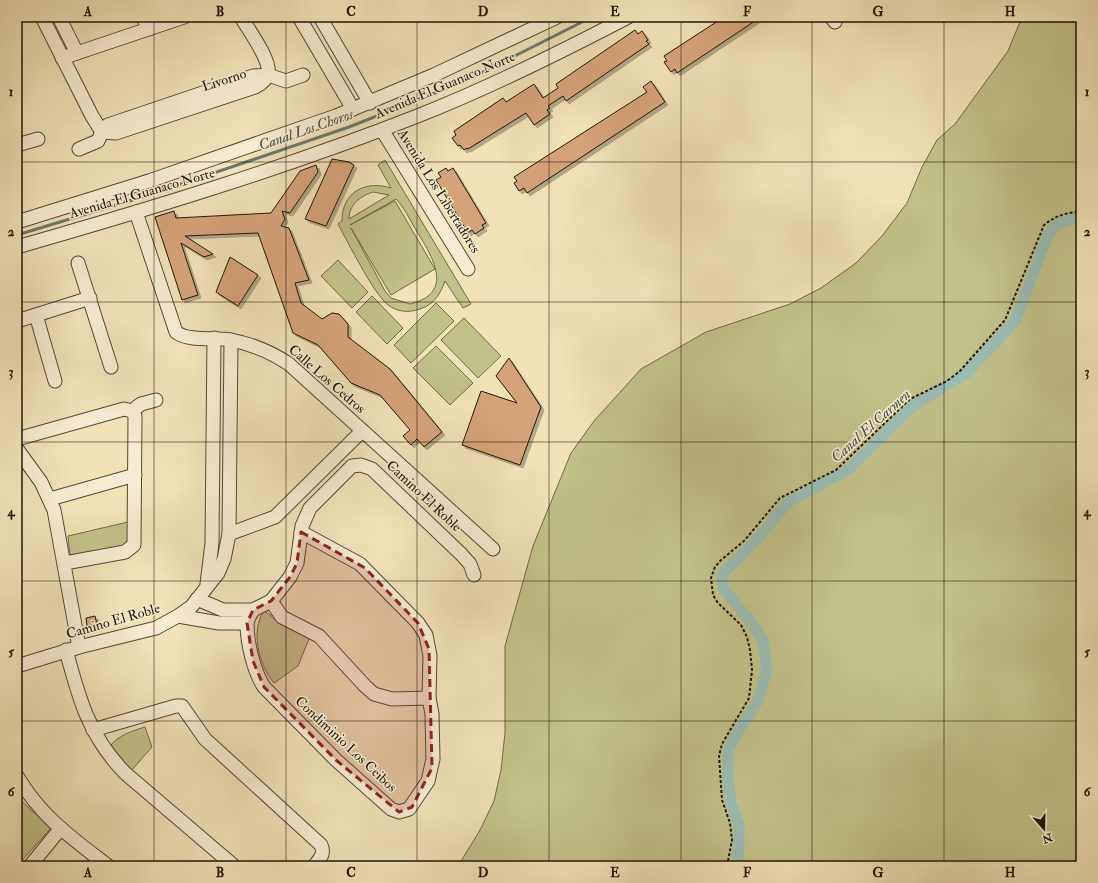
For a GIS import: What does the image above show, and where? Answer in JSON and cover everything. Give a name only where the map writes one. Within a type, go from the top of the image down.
[{"type":"street","points":[[42,17],[62,58],[102,132]]},
{"type":"street","points":[[59,17],[77,53]]},
{"type":"street","points":[[62,58],[146,23],[184,17]]},
{"type":"street","points":[[241,17],[267,61],[268,75]]},
{"type":"street","points":[[301,22],[314,26],[320,17],[370,102]]},
{"type":"street","name":"Avenida El Guanaco Norte","points":[[17,222],[149,181],[353,109],[509,41],[557,17]]},
{"type":"street","name":"Avenida El Guanaco Norte","points":[[17,247],[240,181],[382,130],[464,96],[628,17]]},
{"type":"street","points":[[301,22],[353,109]]},
{"type":"street","name":"Livorno","points":[[79,149],[96,142],[108,125],[184,104],[253,76],[268,75],[286,81],[303,76]]},
{"type":"street","name":"Avenida Los Libertadores","points":[[382,130],[468,269]]},
{"type":"street","points":[[17,145],[38,139]]},
{"type":"street","name":"Calle Los Cedros","points":[[136,212],[176,332],[188,338],[214,338],[231,340],[271,352],[289,364],[493,549]]},
{"type":"street","points":[[78,263],[111,367]]},
{"type":"street","points":[[17,321],[90,298]]},
{"type":"street","points":[[36,315],[55,382]]},
{"type":"street","name":"Camino El Roble","points":[[206,588],[212,543],[214,338]]},
{"type":"street","name":"Camino El Roble","points":[[17,666],[66,650],[144,632],[168,623],[197,599],[213,580],[222,566],[228,539],[231,340]]},
{"type":"street","points":[[132,412],[142,404],[156,400]]},
{"type":"street","points":[[17,440],[124,409],[132,412],[135,419],[134,541],[131,548],[125,552],[64,563]]},
{"type":"street","points":[[212,543],[228,539],[275,517],[362,431]]},
{"type":"street","points":[[17,449],[42,482],[50,499],[64,563],[79,647]]},
{"type":"street","name":"Camino El Roble","points":[[301,532],[306,514],[316,501],[348,469],[356,465],[365,465],[372,469],[461,554],[470,564],[474,575]]},
{"type":"street","points":[[50,499],[135,475]]},
{"type":"street","points":[[197,599],[223,610],[253,610],[271,601],[290,577],[297,563],[301,532]]},
{"type":"street","name":"Condiminio Los Ceibos","points":[[247,623],[253,661],[264,687],[336,760],[395,811],[403,812],[412,807],[430,774],[433,759],[432,714],[429,698],[429,649],[426,636],[418,623],[360,564],[301,532]]},
{"type":"street","points":[[271,601],[282,618],[318,636],[374,694],[392,699],[429,698]]},
{"type":"street","points":[[178,616],[218,623],[247,623],[253,610]]},
{"type":"street","points":[[66,650],[82,707],[108,756],[125,773],[234,866]]},
{"type":"street","points":[[93,730],[176,706],[182,706],[205,740],[320,845],[323,850],[322,856],[314,866]]},
{"type":"street","points":[[17,776],[35,803],[61,828],[108,866]]},
{"type":"street","points":[[30,866],[61,828]]},
{"type":"path","points":[[727,866],[732,840],[730,823],[722,800],[719,756],[722,744],[749,698],[752,670],[747,637],[741,625],[718,603],[713,595],[711,586],[715,567],[721,560],[744,541],[771,507],[785,495],[836,470],[910,399],[947,380],[960,370],[1005,320],[1044,225],[1052,219],[1062,215],[1081,212]]},
{"type":"highlighted area","points":[[301,532],[365,568],[418,623],[429,649],[432,768],[412,807],[399,812],[336,760],[264,687],[253,661],[247,623],[253,610],[271,601],[290,577],[297,563]]},
{"type":"green space","points":[[1022,17],[1081,17],[1081,866],[458,866],[480,830],[494,801],[501,770],[505,733],[505,646],[533,546],[571,453],[594,421],[641,369],[706,332],[790,304],[821,288],[856,263],[882,236],[907,203],[922,167],[937,140],[955,124],[1008,51]]},
{"type":"green space","points":[[385,160],[471,304],[463,308],[445,281],[439,294],[430,304],[412,311],[399,310],[388,305],[375,290],[338,224],[342,221],[346,202],[357,191],[364,187],[372,186],[391,188],[378,165]],"holes":[[[373,192],[389,195],[349,219],[349,214],[353,205],[364,196]],[[396,199],[428,251],[435,269],[395,201],[350,225]],[[351,228],[391,295],[435,269],[436,283],[433,291],[424,299],[410,304],[391,298],[385,291]]]},
{"type":"green space","points":[[338,260],[368,292],[352,308],[321,276]]},
{"type":"green space","points":[[372,296],[403,328],[387,344],[356,312]]},
{"type":"green space","points":[[436,303],[454,321],[411,363],[394,345]]},
{"type":"green space","points":[[464,318],[501,356],[478,378],[441,340]]},
{"type":"green space","points":[[436,346],[473,383],[450,405],[413,368]]},
{"type":"green space","points":[[128,522],[131,540],[121,547],[70,555],[68,536]]},
{"type":"green space","points":[[264,611],[279,623],[303,633],[309,639],[298,666],[274,683],[264,667],[258,648],[258,628]]},
{"type":"green space","points":[[145,727],[152,747],[131,771],[118,759],[110,746],[122,736]]},
{"type":"green space","points":[[17,797],[51,828],[17,866]]},
{"type":"building","points":[[724,17],[761,17],[677,73],[675,69],[671,72],[664,62],[667,61],[664,56]]},
{"type":"building","points":[[635,30],[638,34],[642,31],[648,40],[646,41],[649,44],[566,101],[563,96],[548,106],[550,108],[547,110],[550,114],[534,125],[526,113],[464,150],[460,145],[458,146],[452,138],[456,135],[454,131],[503,98],[506,102],[534,84],[543,98],[558,88],[556,84]]},
{"type":"building","points":[[651,81],[665,102],[527,193],[524,188],[519,191],[514,183],[517,181],[514,177],[647,92],[643,87]]},
{"type":"building","points":[[332,159],[349,162],[354,165],[326,226],[305,219]]},
{"type":"building","points":[[316,165],[318,172],[290,213],[282,211],[285,219],[281,226],[289,228],[309,280],[295,283],[301,303],[322,319],[332,313],[339,314],[348,324],[348,337],[390,369],[442,432],[424,447],[417,439],[411,445],[403,436],[410,430],[380,395],[351,383],[318,345],[293,333],[258,233],[185,236],[213,254],[204,257],[181,243],[198,295],[182,300],[155,217],[174,211],[176,218],[271,213],[300,171]]},
{"type":"building","points":[[446,168],[448,171],[453,168],[486,223],[482,225],[484,228],[475,234],[472,230],[468,233],[436,180],[441,177],[438,173]]},
{"type":"building","points":[[230,257],[258,275],[238,306],[216,292]]},
{"type":"building","points":[[509,358],[541,407],[520,465],[462,445],[481,391],[517,403],[496,376]]},
{"type":"building","points":[[95,616],[97,624],[87,626],[86,618]]},
{"type":"waterway","name":"Canal Los Choros","points":[[17,235],[149,195],[349,127],[465,81],[592,17]]},
{"type":"waterway","name":"Canal El Carmen","points":[[736,866],[739,849],[739,825],[731,802],[728,780],[728,752],[735,736],[758,701],[767,669],[763,641],[757,630],[724,589],[722,581],[723,574],[757,539],[788,502],[848,470],[914,405],[967,373],[1015,321],[1048,235],[1058,224],[1081,218]]}]
